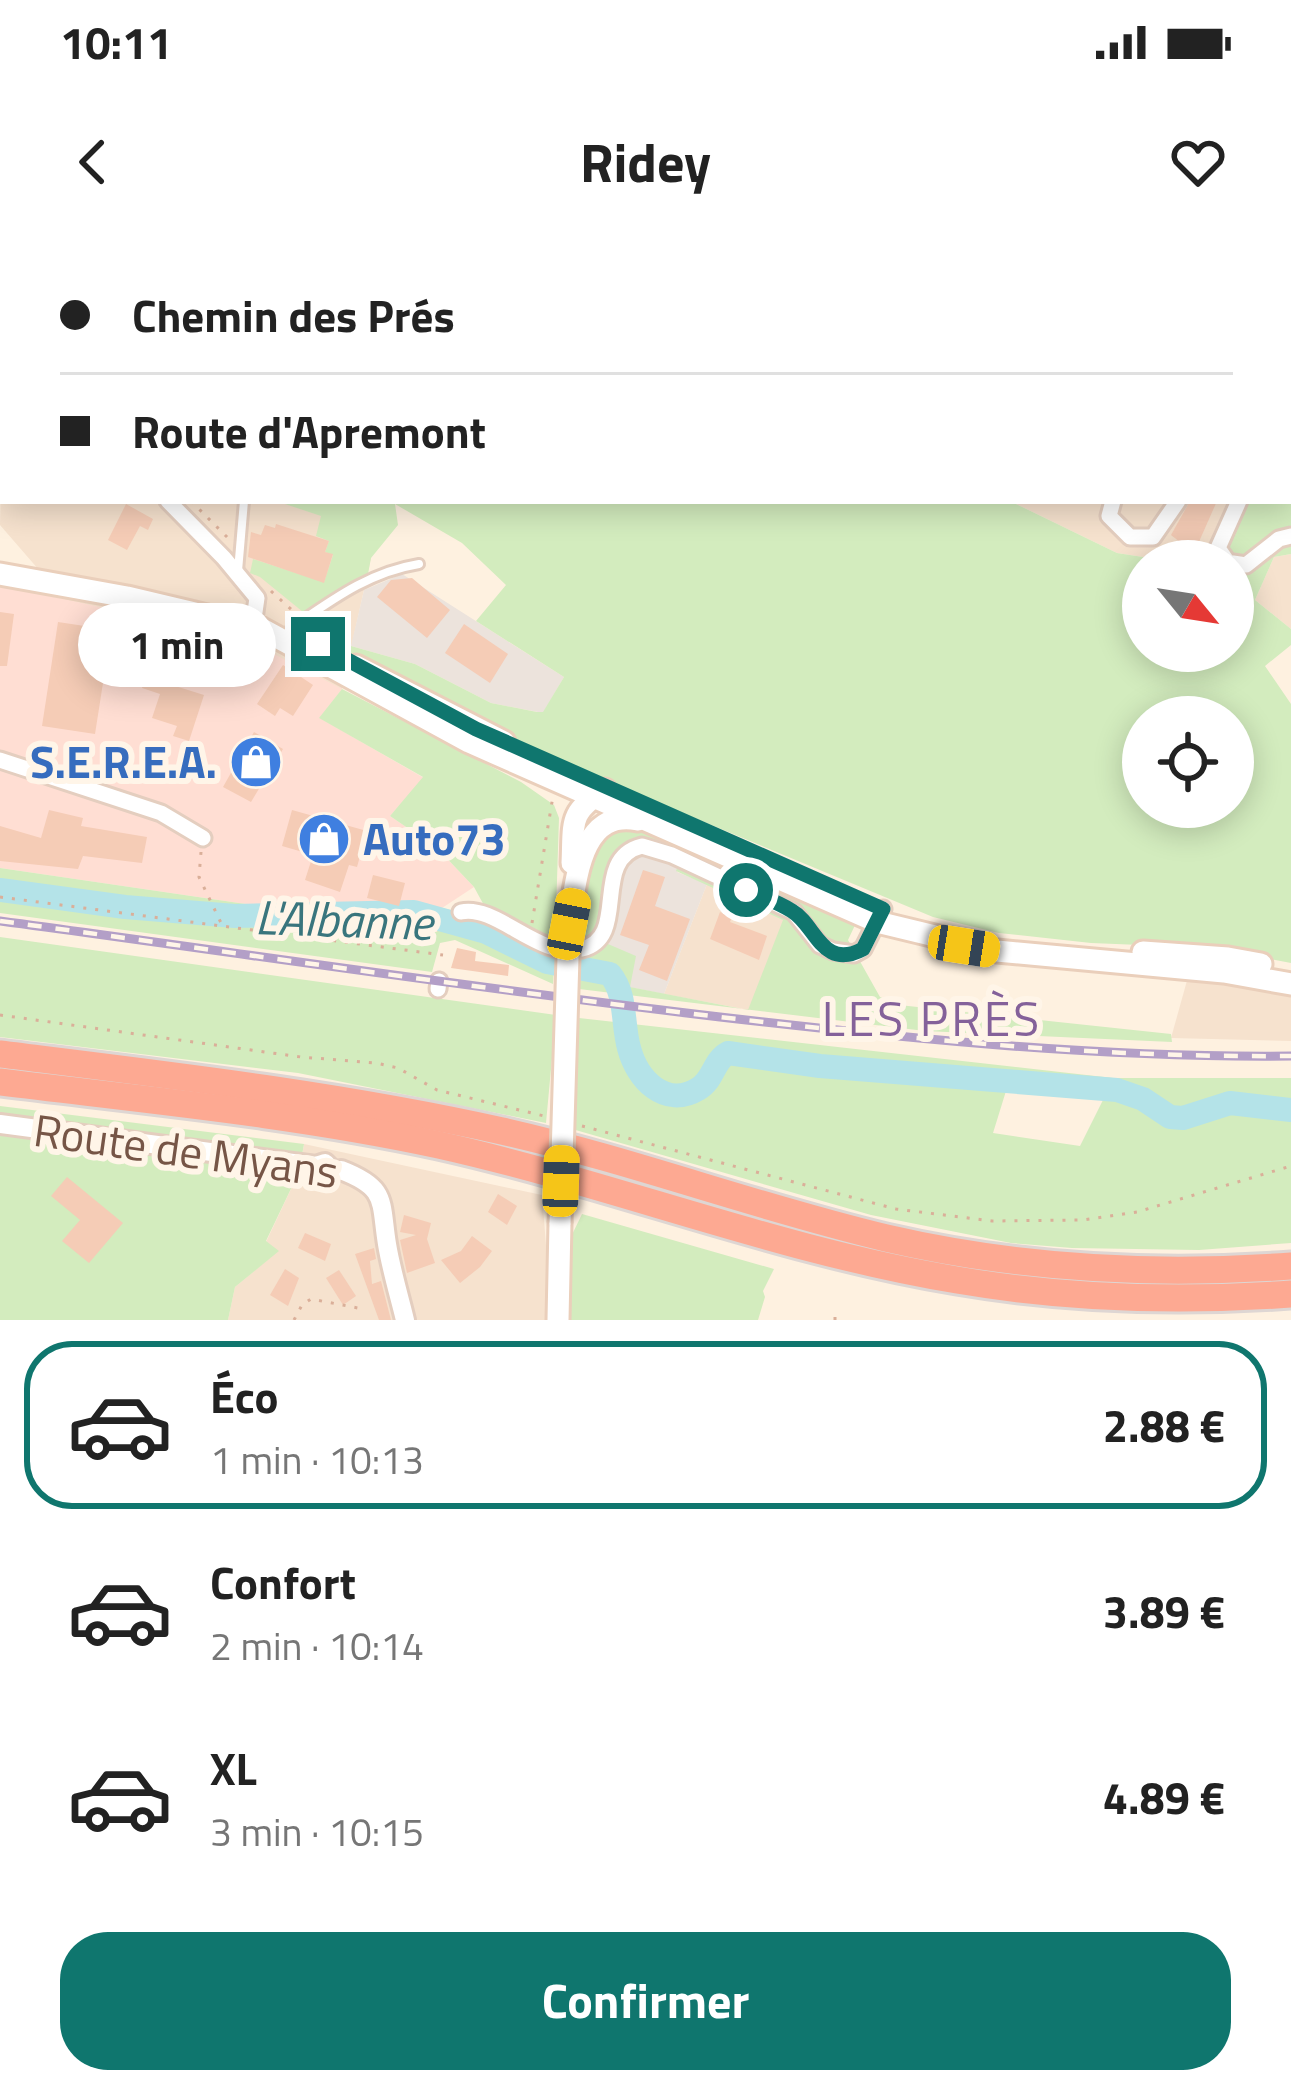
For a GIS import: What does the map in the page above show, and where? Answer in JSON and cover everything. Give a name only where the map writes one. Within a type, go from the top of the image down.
[{"type":"highway","points":[[0,1054],[242,1084],[420,1114],[550,1144],[844,1227],[968,1255],[1126,1271],[1291,1266]]},
{"type":"highway","points":[[0,1082],[272,1117],[439,1145],[817,1249],[954,1280],[1114,1298],[1291,1294]]},
{"type":"main road","points":[[0,574],[291,628],[476,729],[880,916]]},
{"type":"main road","points":[[255,620],[554,789],[575,816]]},
{"type":"main road","points":[[469,742],[599,789],[660,826]]},
{"type":"main road","points":[[558,1320],[575,816],[599,789]]},
{"type":"main road","points":[[569,924],[582,853],[601,817],[599,789]]},
{"type":"main road","points":[[597,830],[629,818],[660,826],[880,916],[1000,942],[1291,970]]},
{"type":"main road","points":[[1205,963],[1291,984]]},
{"type":"street","points":[[171,504],[257,598],[255,620]]},
{"type":"street","points":[[1112,504],[1109,516],[1130,537],[1153,537],[1176,504]]},
{"type":"street","points":[[1222,540],[1238,504]]},
{"type":"street","points":[[1254,559],[1279,539],[1291,536]]},
{"type":"street","points":[[0,760],[160,813],[202,838]]},
{"type":"street","points":[[460,912],[472,909],[530,938],[577,951],[596,944],[606,929],[616,867],[625,854],[642,846],[672,855],[794,912],[813,938],[833,951],[854,954],[863,949],[880,916]]},
{"type":"street","name":"Route de Myans","points":[[0,1124],[316,1166],[325,1163],[334,1172],[361,1178],[376,1190],[386,1210],[386,1242],[405,1320]]},
{"type":"lane","points":[[238,573],[244,504]]},
{"type":"lane","points":[[291,628],[391,568],[419,564]]},
{"type":"path","points":[[530,938],[554,789]]},
{"type":"path","points":[[202,838],[200,878],[223,927]]},
{"type":"path","points":[[0,898],[443,955]]},
{"type":"path","points":[[0,1015],[376,1063],[398,1068],[437,1090],[550,1118]]},
{"type":"path","points":[[574,1124],[896,1209],[992,1221],[1083,1220],[1137,1212],[1291,1166]]},
{"type":"path","points":[[294,1320],[311,1298],[363,1309]]},
{"type":"shaded area","points":[[0,504],[325,504],[371,558],[342,689],[320,717],[245,639],[65,600],[0,525]]},
{"type":"shaded area","points":[[1016,504],[1241,504],[1226,540],[1122,540],[1122,554]]},
{"type":"shaded area","points":[[1291,554],[1291,629],[1255,600],[1274,557]]},
{"type":"shaded area","points":[[402,574],[564,677],[543,713],[491,703],[415,664],[351,646],[364,590]]},
{"type":"shaded area","points":[[0,585],[245,639],[342,689],[320,718],[424,778],[390,816],[437,848],[474,887],[442,908],[438,932],[0,868]]},
{"type":"shaded area","points":[[641,853],[659,857],[678,866],[677,872],[707,884],[664,994],[629,987],[608,945],[627,859]]},
{"type":"shaded area","points":[[707,884],[784,920],[749,1010],[664,994]]},
{"type":"shaded area","points":[[1188,977],[1291,992],[1291,1041],[1171,1038]]},
{"type":"shaded area","points":[[304,1144],[542,1195],[552,1320],[228,1320],[235,1287],[278,1251],[266,1242],[299,1172]]},
{"type":"green space","points":[[285,504],[395,504],[398,525],[371,558],[368,574],[303,612],[250,573],[253,559],[324,582],[333,555],[325,552],[329,541],[316,536],[321,516]]},
{"type":"green space","points":[[395,504],[1016,504],[1122,554],[1122,672],[1254,672],[1254,540],[1226,540],[1241,504],[1291,504],[1291,554],[1274,557],[1255,600],[1291,629],[1291,645],[1265,666],[1291,704],[1291,963],[1214,948],[999,933],[933,917],[574,768],[349,655],[351,646],[415,664],[491,703],[537,712],[543,712],[564,677],[476,621],[506,585],[462,543]]},
{"type":"green space","points":[[342,689],[521,782],[554,805],[559,818],[555,942],[486,909],[474,887],[437,848],[390,816],[423,777],[319,718]]},
{"type":"green space","points":[[641,827],[856,923],[848,940],[880,997],[899,1005],[1171,1034],[1172,1042],[925,1031],[748,1010],[783,920],[676,871],[678,866],[785,914],[791,904],[636,837],[614,857],[604,899],[608,944],[636,956],[630,987],[741,1009],[579,989],[587,857],[606,829]]},
{"type":"green space","points":[[0,868],[437,932],[442,908],[486,919],[555,951],[553,984],[455,940],[440,943],[432,972],[0,913]]},
{"type":"green space","points":[[0,937],[556,1015],[546,1123],[298,1073],[0,1037]]},
{"type":"green space","points":[[579,1018],[1113,1078],[1291,1078],[1291,1243],[1199,1250],[1011,1243],[871,1215],[572,1129]],"holes":[[[1006,1091],[1104,1098],[1080,1146],[993,1133]]]},
{"type":"green space","points":[[0,1106],[304,1144],[302,1155],[0,1116]]},
{"type":"green space","points":[[0,1130],[299,1172],[266,1241],[279,1251],[235,1287],[228,1320],[0,1320]]},
{"type":"green space","points":[[582,1214],[774,1269],[763,1291],[758,1320],[570,1320],[567,1245]]},
{"type":"building","points":[[126,504],[153,519],[148,530],[140,526],[127,550],[108,540]]},
{"type":"building","points":[[1188,504],[1216,504],[1200,540],[1177,540],[1171,535]]},
{"type":"building","points":[[276,524],[329,541],[325,552],[333,554],[324,583],[248,557],[251,532],[261,535],[265,525],[275,528]]},
{"type":"building","points":[[412,578],[450,610],[427,638],[377,597],[391,580]]},
{"type":"building","points":[[0,612],[14,614],[7,666],[0,666]]},
{"type":"building","points":[[150,618],[169,622],[156,680],[204,695],[189,741],[173,736],[177,726],[152,718],[160,694],[142,688],[150,663],[108,651],[95,734],[42,726],[58,622],[111,630],[110,636],[141,645]]},
{"type":"building","points":[[464,624],[508,654],[490,683],[445,653]]},
{"type":"building","points":[[283,665],[313,685],[293,716],[280,708],[275,716],[257,704]]},
{"type":"building","name":"S.E.R.E.A.","points":[[254,732],[283,749],[251,802],[223,787]]},
{"type":"building","points":[[49,810],[83,818],[81,826],[147,837],[142,863],[83,856],[78,869],[0,861],[0,826],[41,838]]},
{"type":"building","name":"Auto73","points":[[292,810],[367,831],[357,867],[349,865],[340,892],[305,880],[313,855],[282,846]]},
{"type":"building","points":[[643,870],[665,877],[655,906],[690,919],[667,981],[639,970],[649,945],[620,935]]},
{"type":"building","points":[[373,875],[405,883],[399,906],[367,898]]},
{"type":"building","points":[[720,912],[732,917],[730,922],[767,936],[759,960],[710,939]]},
{"type":"building","points":[[457,948],[476,952],[475,961],[509,965],[508,976],[451,968]]},
{"type":"building","points":[[67,1177],[123,1223],[89,1263],[62,1241],[80,1220],[51,1196]]},
{"type":"building","points":[[498,1194],[517,1206],[507,1225],[488,1212]]},
{"type":"building","points":[[404,1215],[431,1223],[427,1239],[435,1263],[407,1273],[400,1240],[416,1235],[400,1232]]},
{"type":"building","points":[[305,1233],[331,1244],[325,1261],[298,1248]]},
{"type":"building","points":[[472,1236],[492,1251],[460,1283],[441,1260],[461,1251]]},
{"type":"building","points":[[374,1248],[372,1284],[381,1281],[391,1320],[379,1320],[355,1254]]},
{"type":"building","points":[[285,1269],[299,1278],[288,1306],[270,1295]]},
{"type":"building","points":[[339,1270],[356,1296],[343,1305],[326,1278]]},
{"type":"waterway","name":"L'Albanne","points":[[0,890],[235,916],[414,912],[486,932],[547,962],[610,974],[619,991],[633,1059],[654,1088],[674,1095],[698,1089],[728,1053],[820,1066],[1117,1090],[1143,1099],[1170,1117],[1183,1118],[1230,1103],[1291,1110]]},
{"type":"railway","points":[[0,921],[540,995],[863,1033],[1076,1050],[1291,1056]]},
{"type":"place","name":"S.E.R.E.A.","points":[[256,762]]},
{"type":"place","name":"Auto73","points":[[324,839]]},
{"type":"district","name":"LES PRÈS","points":[[932,1019]]},
{"type":"route","points":[[318,644],[476,729],[883,909],[863,949],[843,954],[820,945],[794,912],[746,890]]}]
